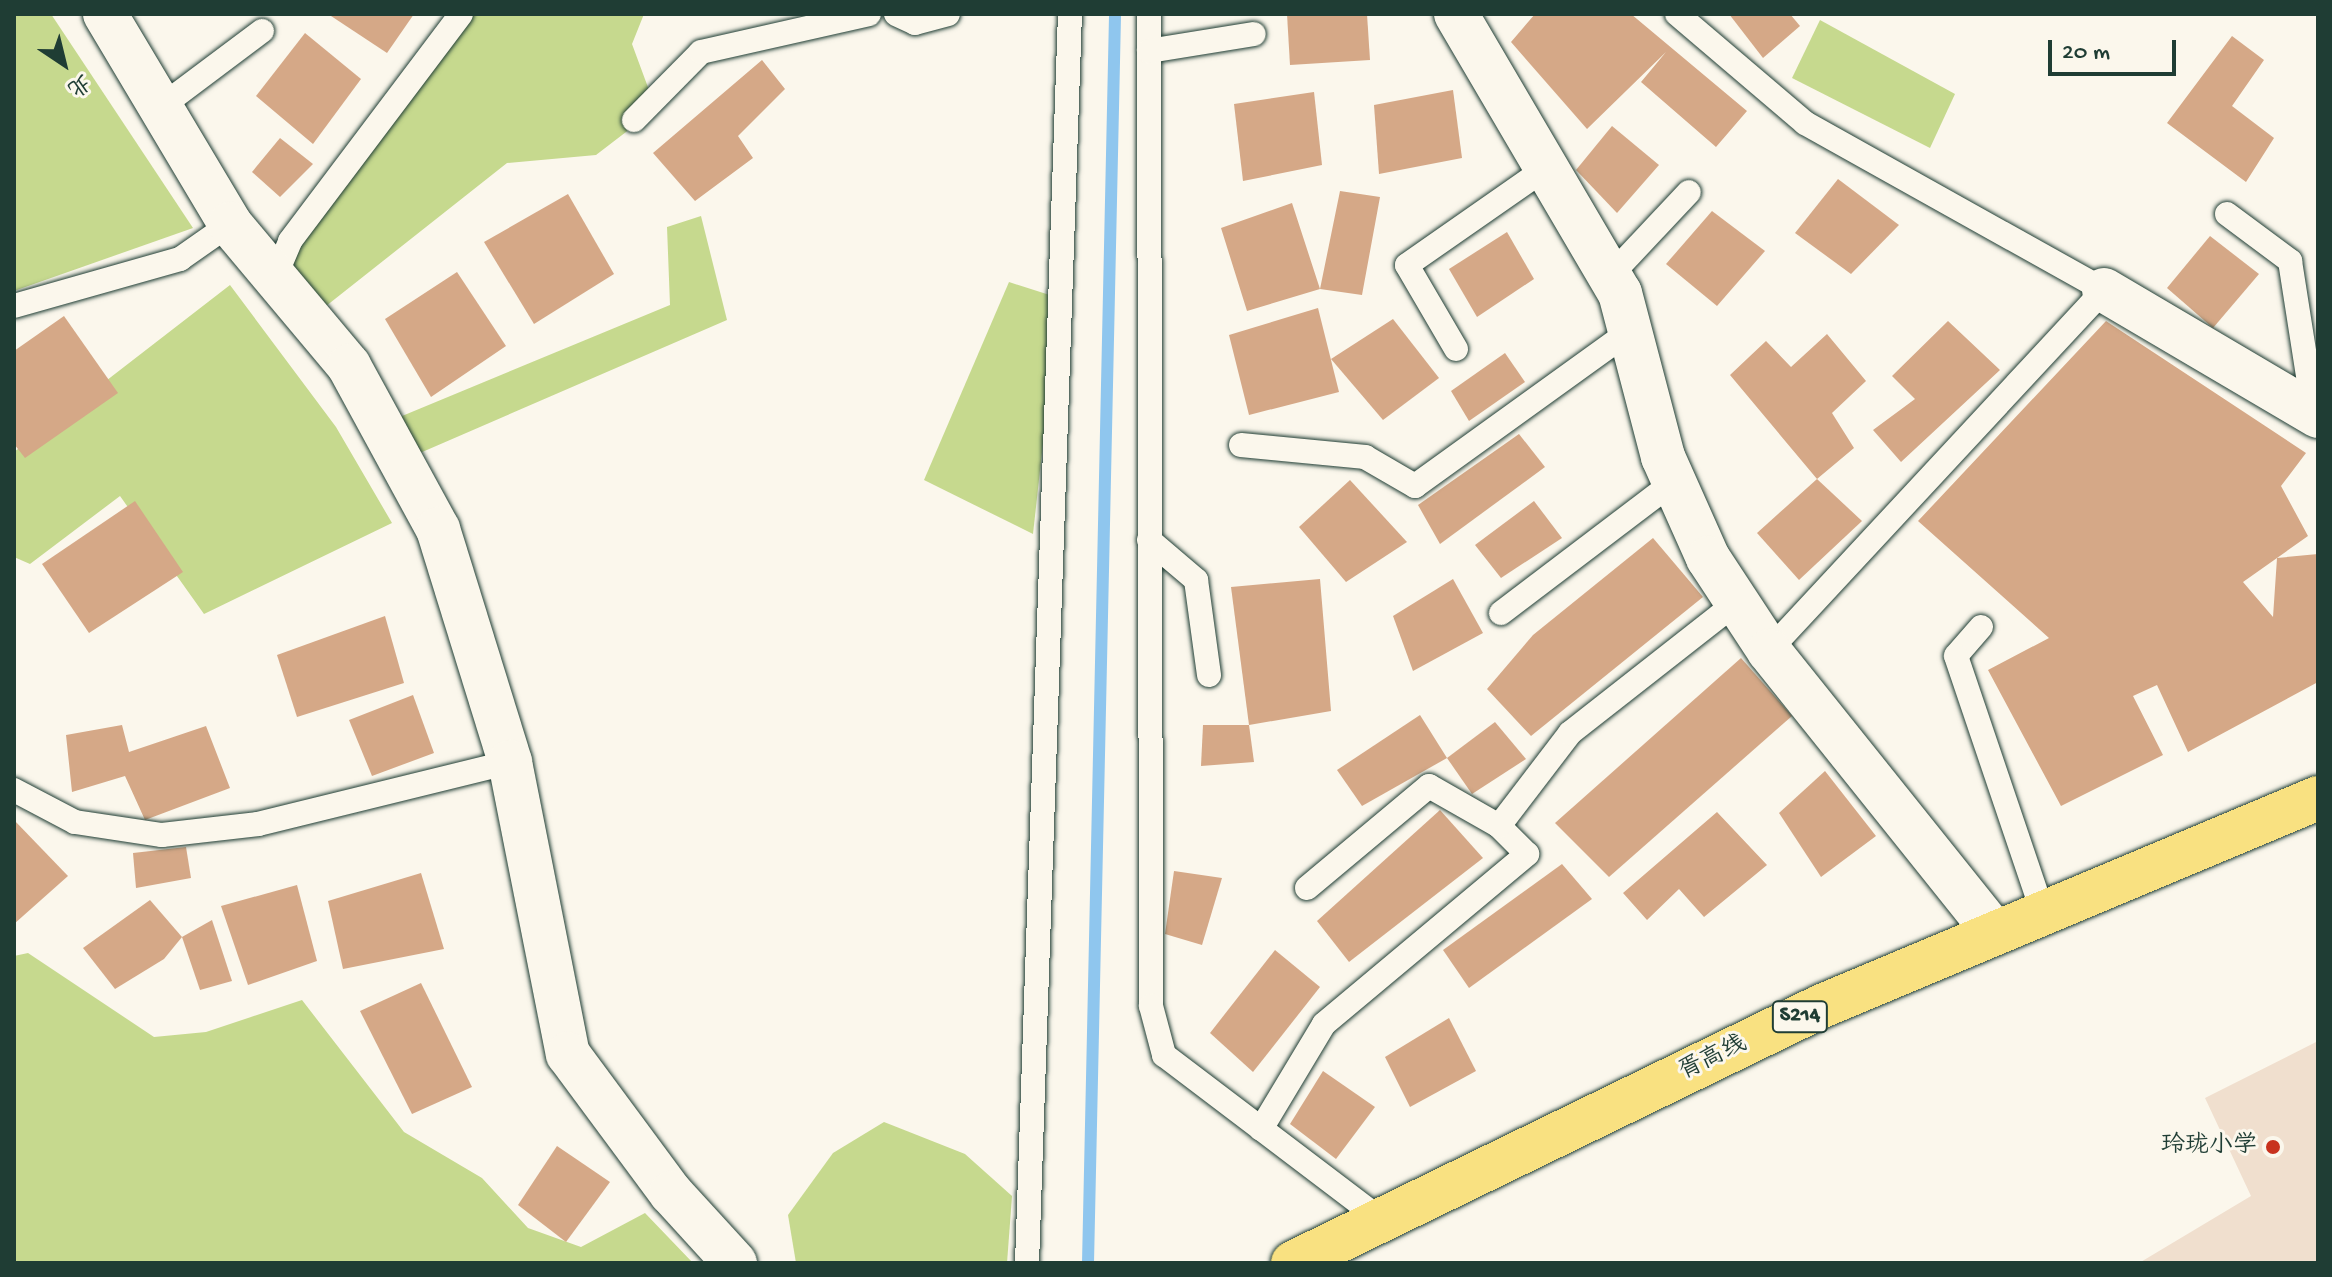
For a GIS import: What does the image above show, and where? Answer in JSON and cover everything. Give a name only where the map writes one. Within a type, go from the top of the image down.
[{"type":"main road","name":"胥高线","points":[[1293,1263],[1822,1006],[2318,798]]},
{"type":"street","points":[[105,14],[230,224],[349,366],[438,529],[510,762],[568,1054],[671,1193],[735,1263]]},
{"type":"street","points":[[1456,14],[1610,276],[1631,330],[1672,483],[1737,602],[1769,651],[1995,933]]},
{"type":"street","points":[[2104,290],[2316,415]]},
{"type":"lane","points":[[275,277],[290,241],[461,14]]},
{"type":"lane","points":[[634,120],[701,52],[869,14]]},
{"type":"lane","points":[[896,14],[915,23],[948,14]]},
{"type":"lane","points":[[1027,1263],[1070,14]]},
{"type":"lane","points":[[1149,14],[1151,1006],[1164,1055],[1381,1220]]},
{"type":"lane","points":[[1677,14],[1805,123],[2104,290],[1769,651]]},
{"type":"lane","points":[[162,106],[262,31]]},
{"type":"lane","points":[[1149,51],[1254,34]]},
{"type":"lane","points":[[1456,349],[1407,265],[1546,168]]},
{"type":"lane","points":[[1610,276],[1689,192]]},
{"type":"lane","points":[[2227,214],[2290,261],[2316,415]]},
{"type":"lane","points":[[14,306],[180,259],[230,224]]},
{"type":"lane","points":[[1241,445],[1365,457],[1415,486],[1631,330]]},
{"type":"lane","points":[[1501,613],[1672,483]]},
{"type":"lane","points":[[1149,540],[1196,580],[1209,675]]},
{"type":"lane","points":[[1499,826],[1570,733],[1737,602]]},
{"type":"lane","points":[[1981,627],[1956,656],[2043,913]]},
{"type":"lane","points":[[14,790],[75,822],[162,835],[258,824],[510,762]]},
{"type":"lane","points":[[1261,1129],[1324,1024],[1527,854],[1499,826],[1429,786],[1307,888]]},
{"type":"shaded area","name":"玲珑小学","points":[[2318,1041],[2318,1263],[2139,1263],[2251,1196],[2205,1098]]},
{"type":"green space","points":[[14,14],[51,14],[193,228],[14,291]]},
{"type":"green space","points":[[459,14],[644,14],[632,44],[656,109],[596,155],[507,163],[321,310],[287,258]]},
{"type":"green space","points":[[1820,20],[1955,94],[1930,148],[1792,78]]},
{"type":"green space","points":[[701,216],[727,320],[413,456],[390,421],[670,305],[667,227]]},
{"type":"green space","points":[[1009,282],[1059,298],[1033,534],[924,480]]},
{"type":"green space","points":[[230,285],[336,427],[392,523],[204,614],[120,496],[30,564],[14,557],[14,452]]},
{"type":"green space","points":[[28,953],[154,1037],[206,1032],[302,1000],[404,1132],[482,1178],[528,1228],[581,1247],[645,1213],[693,1263],[14,1263],[14,956]]},
{"type":"green space","points":[[884,1122],[965,1154],[1012,1196],[1007,1263],[796,1263],[788,1215],[833,1153]]},
{"type":"building","points":[[328,14],[414,14],[387,53]]},
{"type":"building","points":[[1287,14],[1367,14],[1370,60],[1290,65]]},
{"type":"building","points":[[1535,14],[1631,14],[1747,111],[1716,147],[1641,82],[1666,52],[1587,129],[1511,42]]},
{"type":"building","points":[[1729,14],[1790,14],[1800,26],[1763,58]]},
{"type":"building","points":[[305,33],[361,79],[313,144],[256,96]]},
{"type":"building","points":[[2232,36],[2264,60],[2232,106],[2274,138],[2246,182],[2167,123]]},
{"type":"building","points":[[762,60],[785,89],[738,136],[753,158],[695,201],[653,153]]},
{"type":"building","points":[[1453,90],[1462,158],[1379,174],[1374,105]]},
{"type":"building","points":[[1314,92],[1322,165],[1243,181],[1234,104]]},
{"type":"building","points":[[1612,126],[1659,165],[1617,213],[1576,170]]},
{"type":"building","points":[[280,138],[313,164],[280,197],[252,172]]},
{"type":"building","points":[[1838,179],[1899,225],[1851,274],[1795,233]]},
{"type":"building","points":[[1340,191],[1380,197],[1362,295],[1320,289]]},
{"type":"building","points":[[568,194],[614,274],[534,324],[484,242]]},
{"type":"building","points":[[1292,203],[1320,289],[1247,311],[1221,228]]},
{"type":"building","points":[[1712,211],[1765,251],[1717,306],[1666,264]]},
{"type":"building","points":[[1507,232],[1534,279],[1477,317],[1449,269]]},
{"type":"building","points":[[2210,236],[2259,274],[2213,328],[2167,288]]},
{"type":"building","points":[[457,272],[506,346],[431,397],[385,319]]},
{"type":"building","points":[[1318,308],[1339,392],[1249,415],[1229,335]]},
{"type":"building","points":[[64,316],[118,393],[25,458],[14,444],[14,351]]},
{"type":"building","points":[[1393,319],[1439,378],[1383,420],[1331,359]]},
{"type":"building","points":[[1948,321],[2000,370],[1901,462],[1873,430],[1915,399],[1892,376]]},
{"type":"building","points":[[2106,321],[2306,453],[2281,486],[2308,536],[2277,558],[2318,554],[2318,682],[2188,752],[2157,685],[2133,696],[2163,755],[2061,806],[1988,670],[2049,638],[1918,521]],"holes":[[[2277,558],[2273,617],[2243,582]]]},
{"type":"building","points":[[1827,334],[1866,381],[1832,413],[1854,448],[1817,479],[1730,375],[1766,341],[1791,367]]},
{"type":"building","points":[[1505,353],[1525,382],[1469,421],[1451,391]]},
{"type":"building","points":[[1519,434],[1545,467],[1440,544],[1418,505]]},
{"type":"building","points":[[1817,479],[1862,521],[1799,580],[1757,533]]},
{"type":"building","points":[[1350,480],[1407,542],[1346,582],[1299,527]]},
{"type":"building","points":[[135,501],[183,572],[89,633],[42,564]]},
{"type":"building","points":[[1534,501],[1562,538],[1501,578],[1475,545]]},
{"type":"building","points":[[1653,538],[1703,597],[1531,736],[1487,689],[1533,635]]},
{"type":"building","points":[[1320,579],[1331,711],[1249,725],[1231,587]]},
{"type":"building","points":[[1453,579],[1483,633],[1413,671],[1393,616]]},
{"type":"building","points":[[385,616],[404,683],[297,717],[277,655]]},
{"type":"building","points":[[1741,658],[1792,716],[1609,877],[1555,823]]},
{"type":"building","points":[[413,695],[434,753],[372,776],[349,720]]},
{"type":"building","points":[[1420,715],[1447,758],[1362,806],[1337,770]]},
{"type":"building","points":[[1495,722],[1526,759],[1472,794],[1447,758]]},
{"type":"building","points":[[122,725],[129,752],[206,726],[230,788],[145,820],[125,776],[72,792],[66,735]]},
{"type":"building","points":[[1203,725],[1249,725],[1254,762],[1201,766]]},
{"type":"building","points":[[1825,771],[1876,836],[1821,877],[1779,813]]},
{"type":"building","points":[[1440,810],[1483,858],[1349,962],[1317,921]]},
{"type":"building","points":[[1717,812],[1767,865],[1704,917],[1679,889],[1647,920],[1623,893]]},
{"type":"building","points":[[14,820],[68,876],[14,924]]},
{"type":"building","points":[[186,847],[191,878],[136,888],[133,853]]},
{"type":"building","points":[[1562,864],[1592,899],[1469,988],[1443,950]]},
{"type":"building","points":[[1174,871],[1222,878],[1202,945],[1165,934]]},
{"type":"building","points":[[421,873],[444,949],[343,969],[328,901]]},
{"type":"building","points":[[297,885],[317,961],[248,985],[221,906]]},
{"type":"building","points":[[150,900],[182,937],[164,959],[115,989],[83,948]]},
{"type":"building","points":[[212,920],[232,981],[200,990],[182,937]]},
{"type":"building","points":[[1275,950],[1320,987],[1253,1072],[1210,1033]]},
{"type":"building","points":[[421,983],[472,1087],[412,1114],[360,1011]]},
{"type":"building","points":[[1449,1018],[1476,1071],[1410,1107],[1385,1057]]},
{"type":"building","points":[[1323,1071],[1375,1107],[1336,1159],[1290,1124]]},
{"type":"building","points":[[557,1146],[610,1182],[566,1242],[518,1205]]},
{"type":"waterway","points":[[1088,1263],[1115,14]]},
{"type":"place","name":"玲珑小学","points":[[2273,1147]]}]
